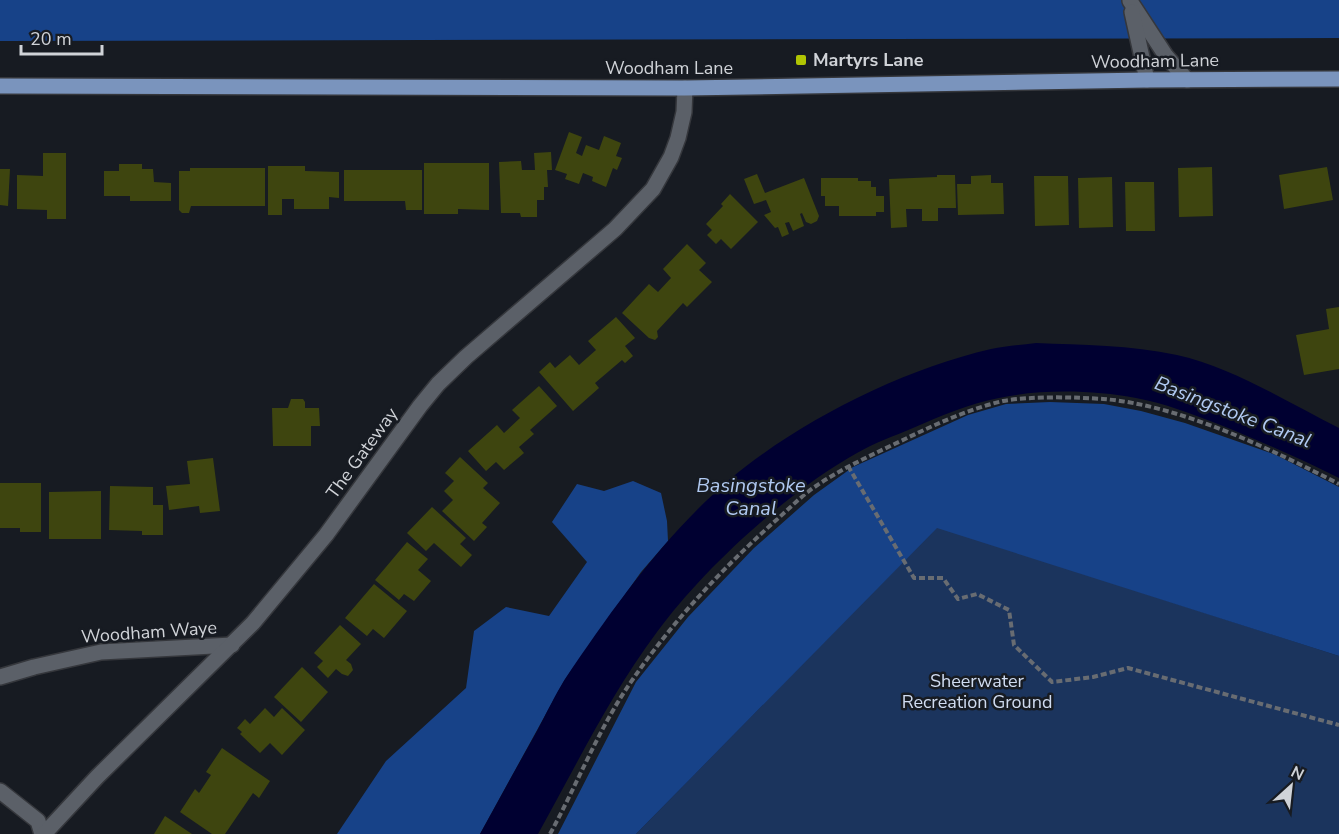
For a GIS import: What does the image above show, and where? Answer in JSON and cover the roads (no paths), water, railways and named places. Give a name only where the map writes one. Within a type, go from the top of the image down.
[{"type":"main road","name":"Woodham Lane","points":[[0,86],[685,88],[1339,79]]},
{"type":"street","points":[[1130,1],[1166,56],[1187,80]]},
{"type":"street","points":[[1130,1],[1147,80]]},
{"type":"street","name":"The Gateway","points":[[43,834],[265,610],[326,535],[438,384],[466,357],[615,229],[653,189],[678,138],[684,112],[685,88]]},
{"type":"street","name":"Woodham Waye","points":[[0,677],[101,652],[232,645]]},
{"type":"street","points":[[0,791],[38,821],[43,834]]},
{"type":"water","name":"Basingstoke Canal","points":[[1036,343],[1106,346],[1160,352],[1198,361],[1240,377],[1339,428],[1339,478],[1264,443],[1198,416],[1157,403],[1120,395],[1067,392],[1015,395],[976,404],[934,419],[870,446],[830,469],[748,533],[676,608],[640,656],[594,731],[538,834],[480,834],[561,685],[602,626],[661,549],[729,480],[757,458],[819,418],[887,384],[957,358],[996,348]]},
{"type":"place","name":"Martyrs Lane","points":[[801,60]]},
{"type":"park label","name":"Sheerwater Recreation Ground","points":[[977,691]]}]
